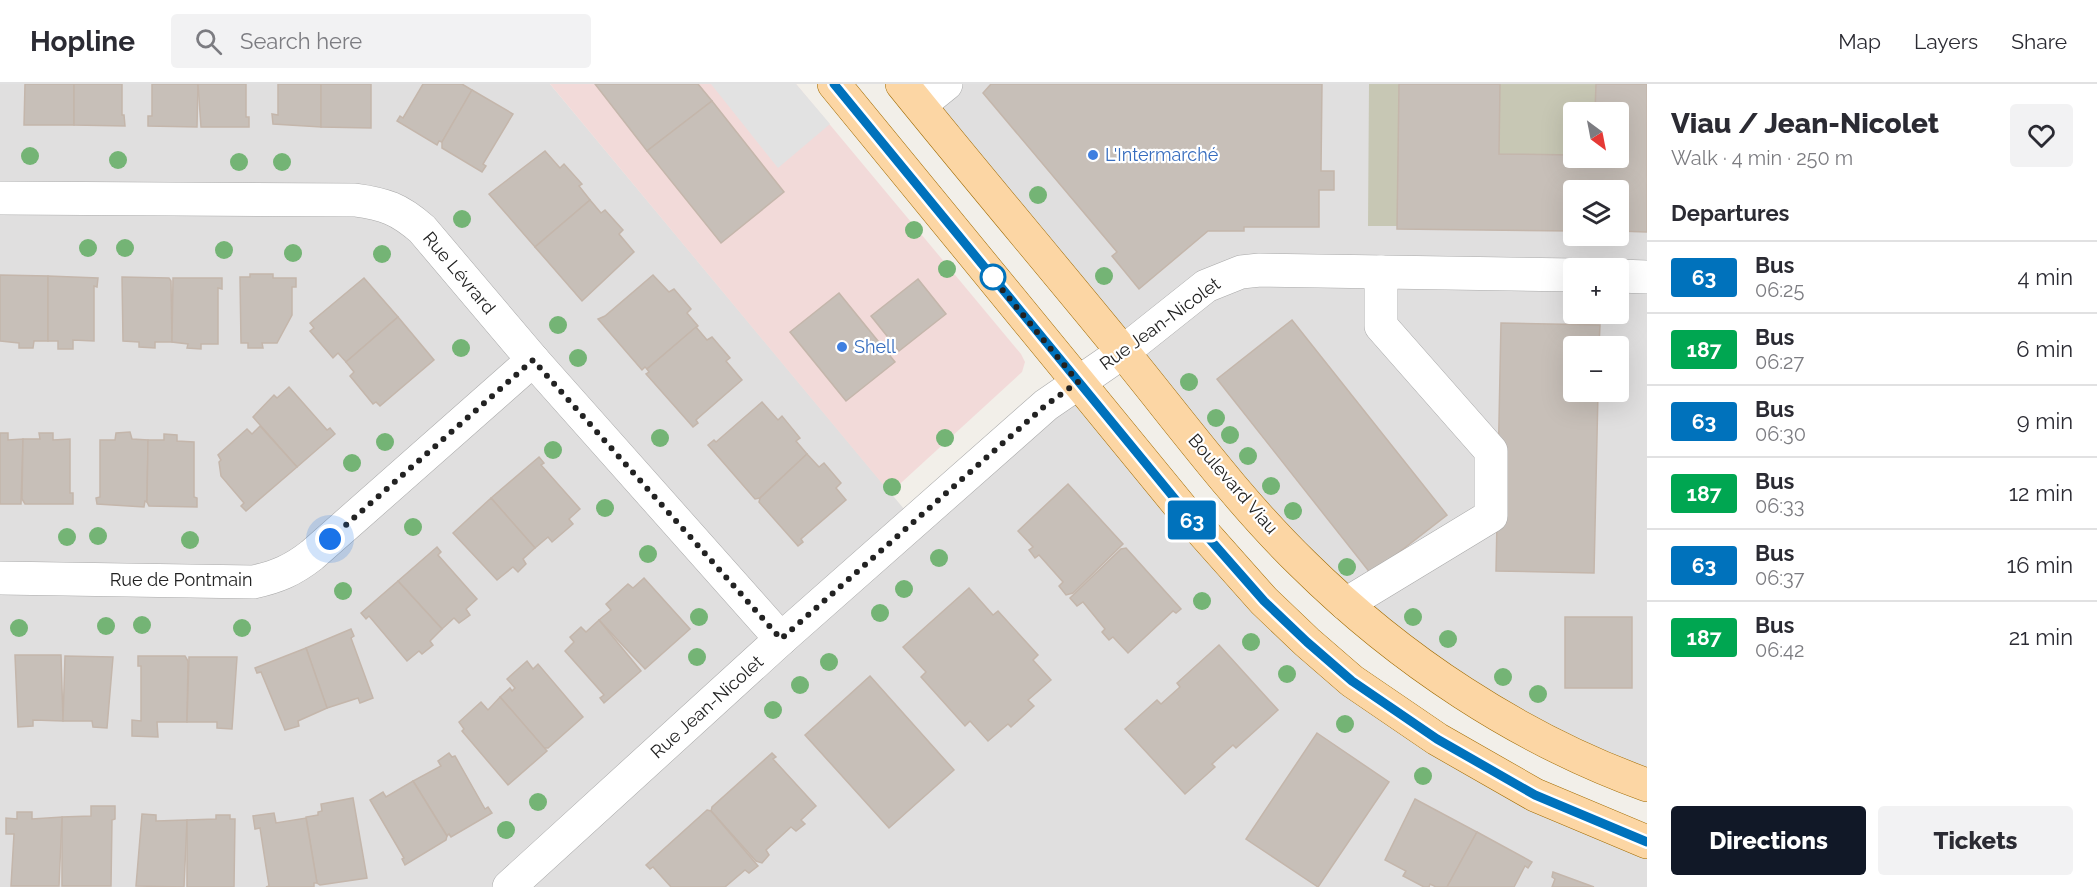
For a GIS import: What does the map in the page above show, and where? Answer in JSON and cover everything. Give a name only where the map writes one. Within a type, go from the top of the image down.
[{"type":"main road","points":[[834,84],[1184,510],[1264,601],[1352,681],[1437,739],[1519,786],[1647,842]]},
{"type":"main road","name":"Boulevard Viau","points":[[911,95],[1251,506],[1302,564],[1367,623],[1492,711],[1558,746],[1647,785]]},
{"type":"street","points":[[911,95],[946,84]]},
{"type":"street","name":"Rue Lévrard","points":[[0,198],[355,200],[381,204],[404,213],[422,229],[533,360],[781,639]]},
{"type":"street","name":"Rue Jean-Nicolet","points":[[508,887],[781,639],[1046,405],[1123,352],[1206,286],[1232,275],[1260,270],[1563,275]]},
{"type":"street","points":[[1346,604],[1491,516],[1491,451],[1382,326],[1381,273]]},
{"type":"street","points":[[1629,276],[1647,277]]},
{"type":"street","name":"Rue de Pontmain","points":[[0,578],[254,582],[280,576],[296,568],[312,555],[533,360]]},
{"type":"shaded area","points":[[0,84],[550,84],[914,521],[1078,382],[1350,686],[1647,849],[1647,887],[0,887]]},
{"type":"shaded area","points":[[550,84],[796,84],[1021,354],[1025,362],[1022,372],[890,493]]},
{"type":"shaded area","points":[[711,84],[796,84],[830,124],[778,168]]},
{"type":"shaded area","points":[[903,84],[1647,84],[1647,785],[1367,623]]},
{"type":"shaded area","points":[[1369,84],[1647,84],[1629,150],[1629,102],[1563,102],[1563,168],[1624,168],[1621,180],[1563,180],[1563,226],[1368,226]]},
{"type":"building","points":[[25,84],[74,84],[74,125],[24,125]]},
{"type":"building","points":[[74,84],[122,84],[122,115],[124,115],[125,126],[74,125]]},
{"type":"building","points":[[152,84],[198,84],[197,127],[148,126],[148,116],[152,116]]},
{"type":"building","points":[[198,84],[246,84],[246,117],[249,117],[249,127],[201,127]]},
{"type":"building","points":[[278,84],[321,84],[321,127],[273,124],[272,114],[278,115]]},
{"type":"building","points":[[321,84],[371,84],[371,128],[321,127]]},
{"type":"building","points":[[423,84],[462,84],[472,90],[442,142],[439,141],[437,145],[397,121],[400,116],[403,118]]},
{"type":"building","points":[[595,84],[698,84],[712,101],[647,151]]},
{"type":"building","points":[[991,84],[1322,84],[1321,171],[1334,171],[1334,190],[1319,190],[1319,227],[1244,227],[1244,231],[1208,231],[1139,289],[1112,256],[1117,252],[983,93]]},
{"type":"building","points":[[1399,84],[1500,84],[1499,154],[1563,155],[1563,168],[1629,168],[1629,102],[1595,102],[1596,84],[1647,84],[1647,232],[1629,231],[1629,180],[1563,180],[1563,231],[1397,229]]},
{"type":"building","points":[[472,90],[513,114],[483,164],[486,166],[482,172],[442,148],[442,142]]},
{"type":"building","points":[[712,101],[784,192],[721,243],[647,151]]},
{"type":"building","points":[[545,151],[560,168],[564,164],[582,184],[579,186],[590,200],[535,247],[489,194]]},
{"type":"building","points":[[590,200],[601,213],[605,210],[623,230],[619,234],[634,252],[582,301],[535,247]]},
{"type":"building","points":[[250,274],[273,274],[273,278],[296,278],[296,287],[292,287],[292,315],[277,343],[262,343],[263,348],[248,348],[248,343],[241,343],[240,277],[250,277]]},
{"type":"building","points":[[0,275],[48,276],[48,341],[34,341],[33,348],[19,348],[19,343],[0,341]]},
{"type":"building","points":[[653,275],[669,292],[674,289],[691,309],[687,313],[698,326],[647,369],[645,367],[642,370],[598,319],[605,316]]},
{"type":"building","points":[[48,276],[98,278],[97,287],[94,286],[94,341],[73,340],[73,349],[58,349],[58,341],[48,341]]},
{"type":"building","points":[[122,277],[169,278],[171,281],[172,342],[155,342],[155,348],[139,347],[139,342],[123,341]]},
{"type":"building","points":[[173,278],[222,278],[222,289],[218,288],[218,344],[201,344],[201,349],[187,348],[188,344],[172,342]]},
{"type":"building","points":[[364,278],[398,317],[346,362],[338,353],[333,358],[310,331],[314,328],[310,323]]},
{"type":"building","name":"Shell","points":[[918,279],[946,314],[899,351],[871,316]]},
{"type":"building","name":"Shell","points":[[839,293],[895,362],[846,401],[790,332]]},
{"type":"building","points":[[398,317],[434,360],[380,406],[376,402],[373,404],[350,376],[354,372],[346,362]]},
{"type":"building","points":[[1292,320],[1447,515],[1371,574],[1217,379]]},
{"type":"building","points":[[1501,323],[1600,325],[1599,336],[1563,336],[1563,402],[1598,402],[1594,573],[1496,571]]},
{"type":"building","points":[[696,327],[707,340],[712,337],[730,358],[726,361],[742,380],[696,420],[698,423],[693,427],[646,374],[649,372],[647,369]]},
{"type":"building","points":[[289,387],[327,430],[330,428],[335,434],[297,467],[253,417],[274,395],[277,398]]},
{"type":"building","points":[[762,402],[778,420],[782,416],[800,438],[796,441],[807,454],[760,498],[755,499],[708,445],[714,440],[716,442]]},
{"type":"building","points":[[260,426],[297,467],[246,511],[241,506],[244,503],[221,476],[219,462],[221,460],[218,455],[247,429],[252,434]]},
{"type":"building","points":[[130,432],[132,439],[148,440],[147,502],[145,501],[144,507],[97,504],[96,498],[100,497],[100,440],[115,440],[116,433]]},
{"type":"building","points":[[0,433],[8,433],[8,440],[23,439],[21,504],[0,504]]},
{"type":"building","points":[[39,433],[53,433],[53,440],[70,439],[70,493],[73,493],[73,504],[25,504],[22,499],[23,439],[40,439]]},
{"type":"building","points":[[164,434],[177,435],[177,441],[194,442],[194,497],[197,498],[197,507],[149,506],[147,502],[148,440],[164,440]]},
{"type":"building","points":[[807,454],[819,467],[824,463],[841,483],[836,488],[846,500],[801,539],[803,542],[798,546],[759,502],[760,498]]},
{"type":"building","points":[[539,457],[544,463],[541,465],[580,509],[569,519],[573,524],[552,542],[548,537],[535,548],[491,498]]},
{"type":"building","points":[[1068,484],[1123,544],[1073,593],[1066,595],[1059,586],[1063,582],[1039,555],[1035,558],[1029,550],[1033,547],[1018,531]]},
{"type":"building","points":[[491,498],[535,548],[523,559],[526,564],[518,572],[513,567],[497,580],[453,533]]},
{"type":"building","points":[[437,547],[441,552],[438,555],[477,599],[466,609],[470,615],[459,623],[454,618],[442,629],[398,581]]},
{"type":"building","points":[[1126,548],[1181,609],[1176,613],[1173,611],[1128,653],[1113,637],[1109,640],[1102,632],[1105,629],[1083,602],[1077,606],[1070,598],[1121,549]]},
{"type":"building","points":[[644,578],[690,629],[645,669],[599,620],[611,610],[606,604],[628,584],[633,588]]},
{"type":"building","points":[[398,581],[442,629],[430,641],[433,645],[422,654],[419,651],[407,661],[369,616],[366,619],[361,613]]},
{"type":"building","points":[[969,588],[993,615],[998,611],[1038,655],[1033,660],[1051,680],[1028,700],[1034,706],[1011,727],[1008,724],[988,741],[970,721],[965,726],[921,677],[926,672],[903,647]]},
{"type":"building","points":[[1565,617],[1632,617],[1632,688],[1565,688]]},
{"type":"building","points":[[599,620],[641,671],[604,703],[600,698],[604,695],[565,651],[574,642],[570,637],[581,627],[586,632]]},
{"type":"building","points":[[351,629],[354,636],[351,638],[373,698],[360,703],[358,698],[327,708],[306,648]]},
{"type":"building","points":[[1219,645],[1278,710],[1236,748],[1233,745],[1212,764],[1215,767],[1185,794],[1125,729],[1157,700],[1161,704],[1180,687],[1177,683]]},
{"type":"building","points":[[306,648],[327,708],[298,721],[299,726],[285,730],[261,672],[257,673],[255,668]]},
{"type":"building","points":[[15,655],[61,655],[63,721],[33,720],[33,726],[18,727]]},
{"type":"building","points":[[65,656],[113,657],[107,728],[93,727],[92,721],[63,721]]},
{"type":"building","points":[[138,656],[185,656],[188,661],[187,722],[157,722],[158,737],[132,736],[132,720],[141,721],[141,666],[138,666]]},
{"type":"building","points":[[189,657],[237,657],[232,729],[217,728],[217,722],[187,722]]},
{"type":"building","points":[[527,661],[533,669],[538,664],[583,717],[548,748],[544,748],[500,697],[510,688],[512,691],[515,688],[507,679]]},
{"type":"building","points":[[870,676],[954,770],[889,828],[805,735]]},
{"type":"building","points":[[500,697],[547,751],[508,785],[462,731],[464,729],[459,722],[481,702],[488,710]]},
{"type":"building","points":[[1317,733],[1389,782],[1318,887],[1246,839]]},
{"type":"building","points":[[449,753],[452,757],[455,756],[485,809],[488,807],[492,813],[451,837],[449,834],[447,836],[413,781],[441,766],[438,761]]},
{"type":"building","points":[[772,753],[776,757],[773,759],[816,806],[801,820],[805,824],[796,831],[791,827],[766,850],[769,855],[762,863],[756,861],[711,811],[712,807]]},
{"type":"building","points":[[413,781],[447,836],[446,840],[405,865],[402,859],[404,858],[370,800],[383,792],[386,797]]},
{"type":"building","points":[[353,798],[367,878],[320,885],[317,883],[306,817],[318,815],[318,812],[322,811],[321,804]]},
{"type":"building","points":[[1415,799],[1477,832],[1447,887],[1436,887],[1430,884],[1429,887],[1424,887],[1403,876],[1406,871],[1385,860]]},
{"type":"building","points":[[91,806],[115,806],[115,819],[112,820],[111,886],[62,886],[62,817],[91,816]]},
{"type":"building","points":[[707,810],[711,811],[758,866],[749,873],[745,870],[725,887],[671,887],[653,867],[650,869],[646,865]]},
{"type":"building","points":[[17,812],[32,812],[32,819],[62,817],[59,886],[11,886],[14,834],[6,834],[6,818],[17,819]]},
{"type":"building","points":[[274,813],[276,823],[306,818],[317,883],[314,883],[314,887],[266,887],[269,886],[260,828],[255,829],[253,816]]},
{"type":"building","points":[[142,814],[156,815],[156,821],[187,820],[184,887],[136,886]]},
{"type":"building","points":[[216,815],[230,815],[230,819],[235,819],[234,887],[187,887],[187,820],[216,819]]},
{"type":"building","points":[[1477,832],[1532,862],[1528,868],[1525,866],[1514,887],[1447,887]]},
{"type":"building","points":[[1553,872],[1594,887],[1552,887],[1555,879],[1552,877]]},
{"type":"bus line","name":"63","points":[[834,84],[1184,510],[1264,601],[1307,642],[1352,681],[1437,739],[1535,795],[1647,842]]},
{"type":"place","name":"L'Intermarché","points":[[1093,155]]},
{"type":"place","name":"Shell","points":[[842,347]]},
{"type":"route","points":[[330,539],[533,360],[781,639],[1046,405],[1078,382],[987,271],[993,277]]}]
